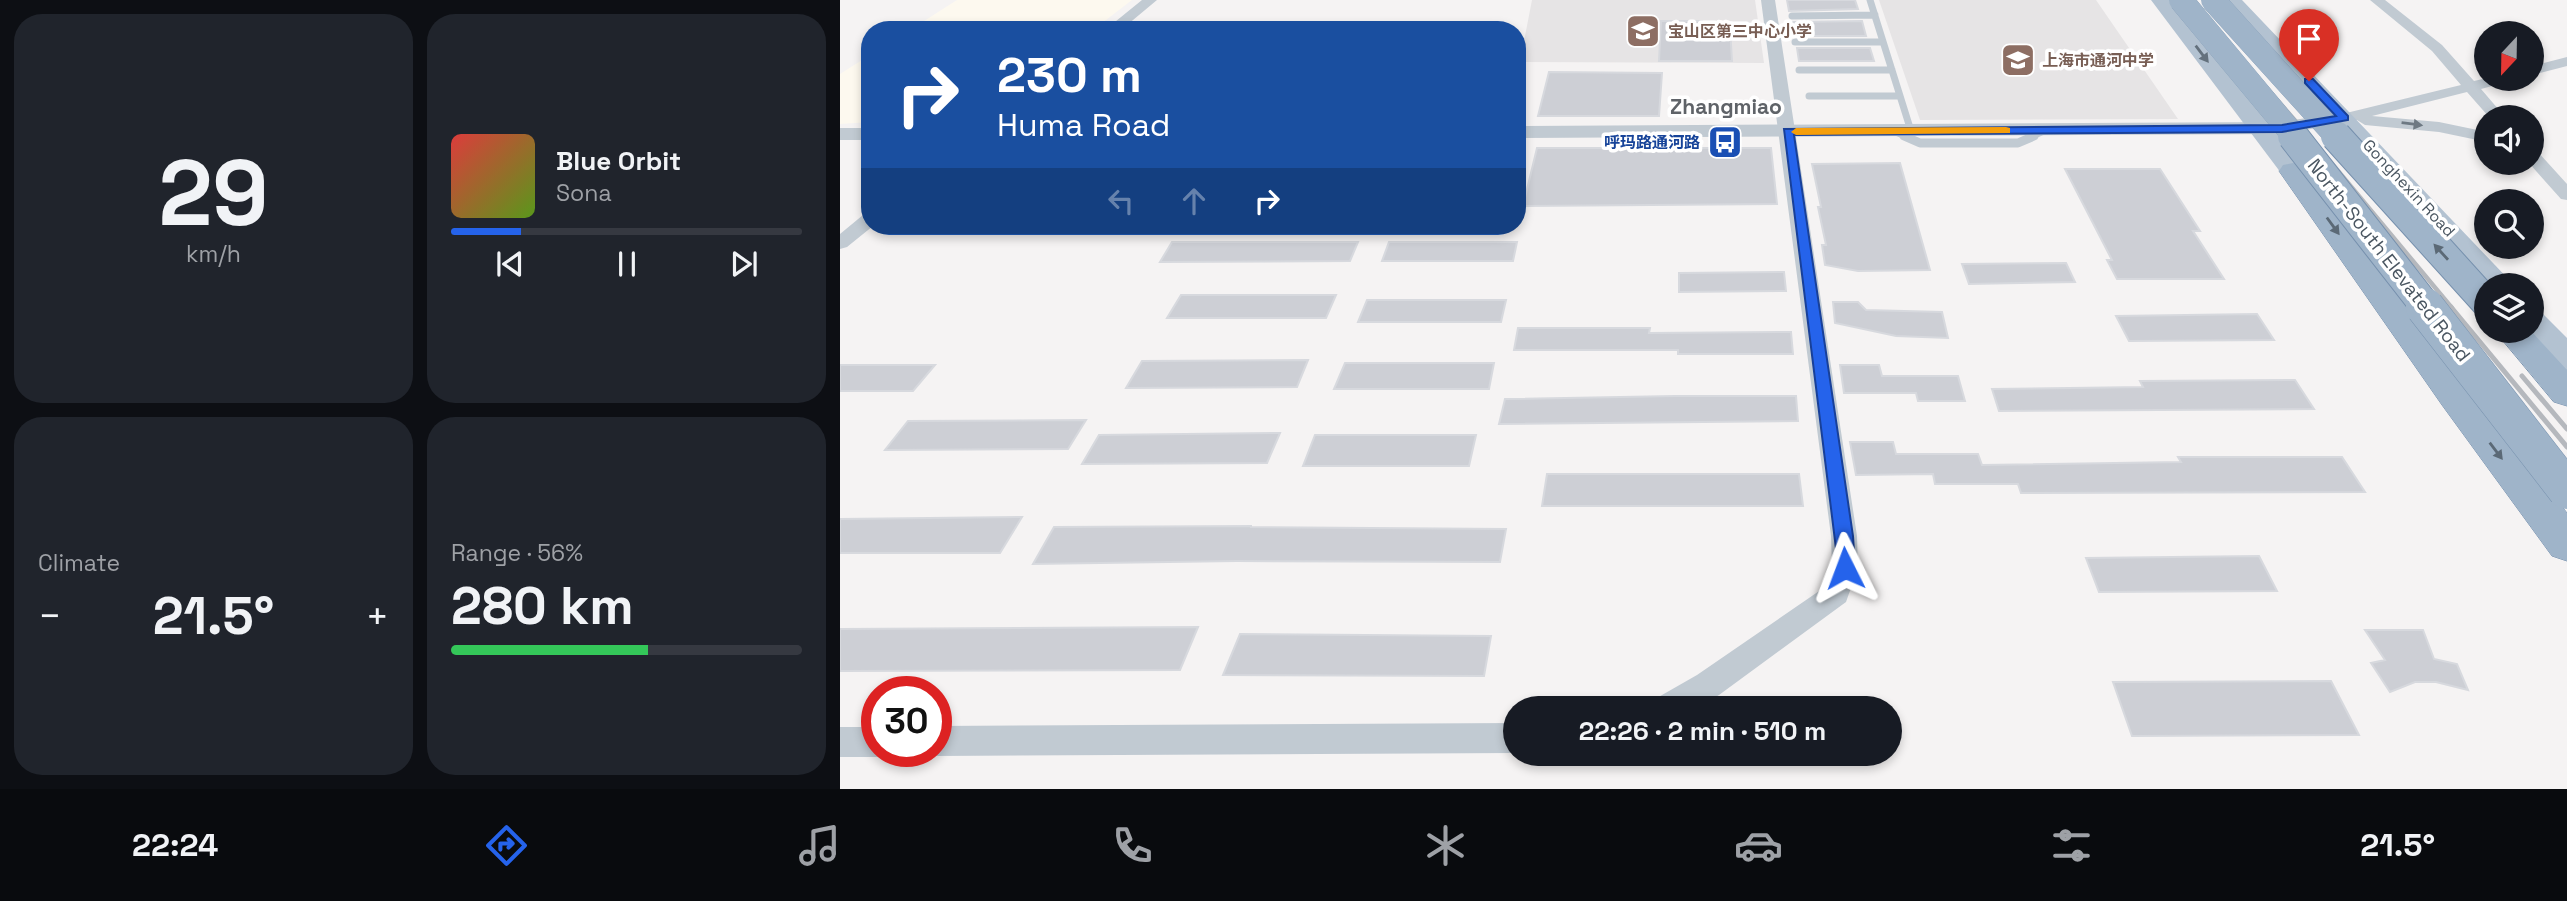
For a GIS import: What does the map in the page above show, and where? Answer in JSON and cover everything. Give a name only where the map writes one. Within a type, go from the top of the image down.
[{"type":"highway","name":"North-South Elevated Road","points":[[2166,0],[2296,139],[2567,490]]},
{"type":"highway","name":"North-South Elevated Road","points":[[2227,1],[2474,288]]},
{"type":"highway","points":[[2293,171],[2455,396],[2567,544]]},
{"type":"highway","points":[[2523,343],[2567,393]]},
{"type":"main road","points":[[2166,0],[2258,128],[2293,171],[2357,211],[2431,290],[2567,465]]},
{"type":"main road","name":"Gonghexin Road","points":[[2227,1],[2344,118],[2488,273]]},
{"type":"main road","points":[[2544,334],[2567,359]]},
{"type":"street","points":[[1123,21],[1150,0]]},
{"type":"street","points":[[1689,696],[1836,594],[1845,568],[1842,523],[1768,0]]},
{"type":"street","points":[[2378,0],[2437,48],[2486,105]]},
{"type":"street","points":[[2544,68],[2567,61]]},
{"type":"street","points":[[1526,132],[2282,128],[2344,118],[2474,86]]},
{"type":"street","points":[[2344,118],[2440,127],[2474,134]]},
{"type":"street","points":[[840,134],[861,134]]},
{"type":"street","points":[[2544,169],[2567,195]]},
{"type":"street","points":[[840,243],[861,226]]},
{"type":"street","points":[[952,741],[1503,738]]},
{"type":"street","points":[[840,742],[861,742]]},
{"type":"lane","points":[[1870,0],[1900,96],[1902,131]]},
{"type":"lane","points":[[1792,16],[1875,15]]},
{"type":"lane","points":[[1795,42],[1883,42]]},
{"type":"lane","points":[[1799,70],[1892,70]]},
{"type":"lane","points":[[1810,96],[1900,96]]},
{"type":"shaded area","points":[[957,0],[1132,0],[1105,21],[924,21]]},
{"type":"shaded area","name":"宝山区第三中心小学","points":[[1532,0],[1755,0],[1764,63],[1526,62],[1526,31]]},
{"type":"shaded area","name":"上海市通河中学","points":[[1879,0],[2096,0],[2178,119],[1920,120]]},
{"type":"shaded area","points":[[861,61],[861,123],[840,124],[840,74]]},
{"type":"building","points":[[1787,0],[1855,0],[1858,9],[1789,11]]},
{"type":"building","points":[[1661,21],[1702,21],[1702,27],[1730,27],[1732,61],[1659,61]]},
{"type":"building","points":[[1862,21],[1866,36],[1794,36],[1791,22]]},
{"type":"building","points":[[1797,48],[1870,48],[1874,61],[1799,61]]},
{"type":"building","points":[[1549,72],[1662,73],[1659,116],[1538,116]]},
{"type":"building","points":[[1537,148],[1771,148],[1777,204],[1526,206],[1526,194]]},
{"type":"building","points":[[1900,163],[1930,270],[1858,271],[1825,265],[1822,245],[1826,245],[1812,164]]},
{"type":"building","points":[[2065,169],[2160,169],[2200,231],[2193,231],[2224,279],[2117,279],[2107,260],[2112,260]]},
{"type":"building","points":[[1172,242],[1358,242],[1350,261],[1160,262]]},
{"type":"building","points":[[1389,242],[1517,242],[1513,261],[1382,261]]},
{"type":"building","points":[[2066,263],[2075,282],[1969,284],[1962,264]]},
{"type":"building","points":[[1784,272],[1786,291],[1679,292],[1679,273]]},
{"type":"building","points":[[1181,295],[1336,295],[1326,318],[1167,318]]},
{"type":"building","points":[[1367,300],[1506,300],[1501,322],[1358,322]]},
{"type":"building","points":[[1833,302],[1858,302],[1866,310],[1942,312],[1948,338],[1896,336],[1835,323]]},
{"type":"building","points":[[2257,314],[2274,340],[2129,341],[2116,316]]},
{"type":"building","points":[[1518,328],[1650,328],[1649,333],[1791,332],[1793,354],[1678,354],[1678,350],[1514,350]]},
{"type":"building","points":[[1308,360],[1297,387],[1126,388],[1142,361]]},
{"type":"building","points":[[1345,363],[1494,363],[1489,389],[1334,389]]},
{"type":"building","points":[[840,365],[935,365],[913,391],[840,391]]},
{"type":"building","points":[[1840,365],[1879,365],[1882,376],[1958,376],[1965,401],[1918,401],[1916,393],[1844,393]]},
{"type":"building","points":[[2295,380],[2314,409],[1999,411],[1992,389],[2143,387],[2140,381]]},
{"type":"building","points":[[1796,396],[1798,421],[1499,424],[1505,399]]},
{"type":"building","points":[[1086,420],[1068,449],[885,450],[908,421]]},
{"type":"building","points":[[1280,433],[1267,463],[1082,464],[1099,435]]},
{"type":"building","points":[[1315,435],[1476,435],[1469,466],[1303,466]]},
{"type":"building","points":[[1850,442],[1893,442],[1896,454],[1978,454],[1982,465],[2181,462],[2178,457],[2342,457],[2365,492],[2021,493],[2018,484],[1935,484],[1933,474],[1856,475]]},
{"type":"building","points":[[1547,474],[1799,474],[1803,506],[1542,506]]},
{"type":"building","points":[[1022,517],[1000,553],[840,553],[840,519]]},
{"type":"building","points":[[1054,527],[1506,529],[1500,562],[1237,561],[1033,564]]},
{"type":"building","points":[[2259,556],[2277,591],[2099,592],[2086,558]]},
{"type":"building","points":[[1198,627],[1180,670],[840,671],[840,629]]},
{"type":"building","points":[[2365,630],[2423,630],[2434,659],[2457,664],[2468,690],[2436,682],[2415,682],[2390,692],[2371,663],[2385,660]]},
{"type":"building","points":[[1240,634],[1491,636],[1484,676],[1223,675]]},
{"type":"building","points":[[2331,681],[2359,735],[2132,736],[2113,682]]},
{"type":"railway","points":[[2191,0],[2310,137]]},
{"type":"railway","points":[[2309,136],[2452,308]]},
{"type":"railway","points":[[2451,307],[2567,447]]},
{"type":"railway","points":[[2522,376],[2567,429]]},
{"type":"slow traffic","points":[[1796,132],[2006,130]]},
{"type":"place","name":"宝山区第三中心小学","points":[[1643,31]]},
{"type":"place","name":"上海市通河中学","points":[[2018,60]]},
{"type":"place","name":"呼玛路通河路","points":[[1725,142]]},
{"type":"district","name":"Zhangmiao","points":[[1726,106]]},
{"type":"route","points":[[1845,568],[1844,536],[1788,132],[2282,128],[2344,118],[2309,81]]}]
